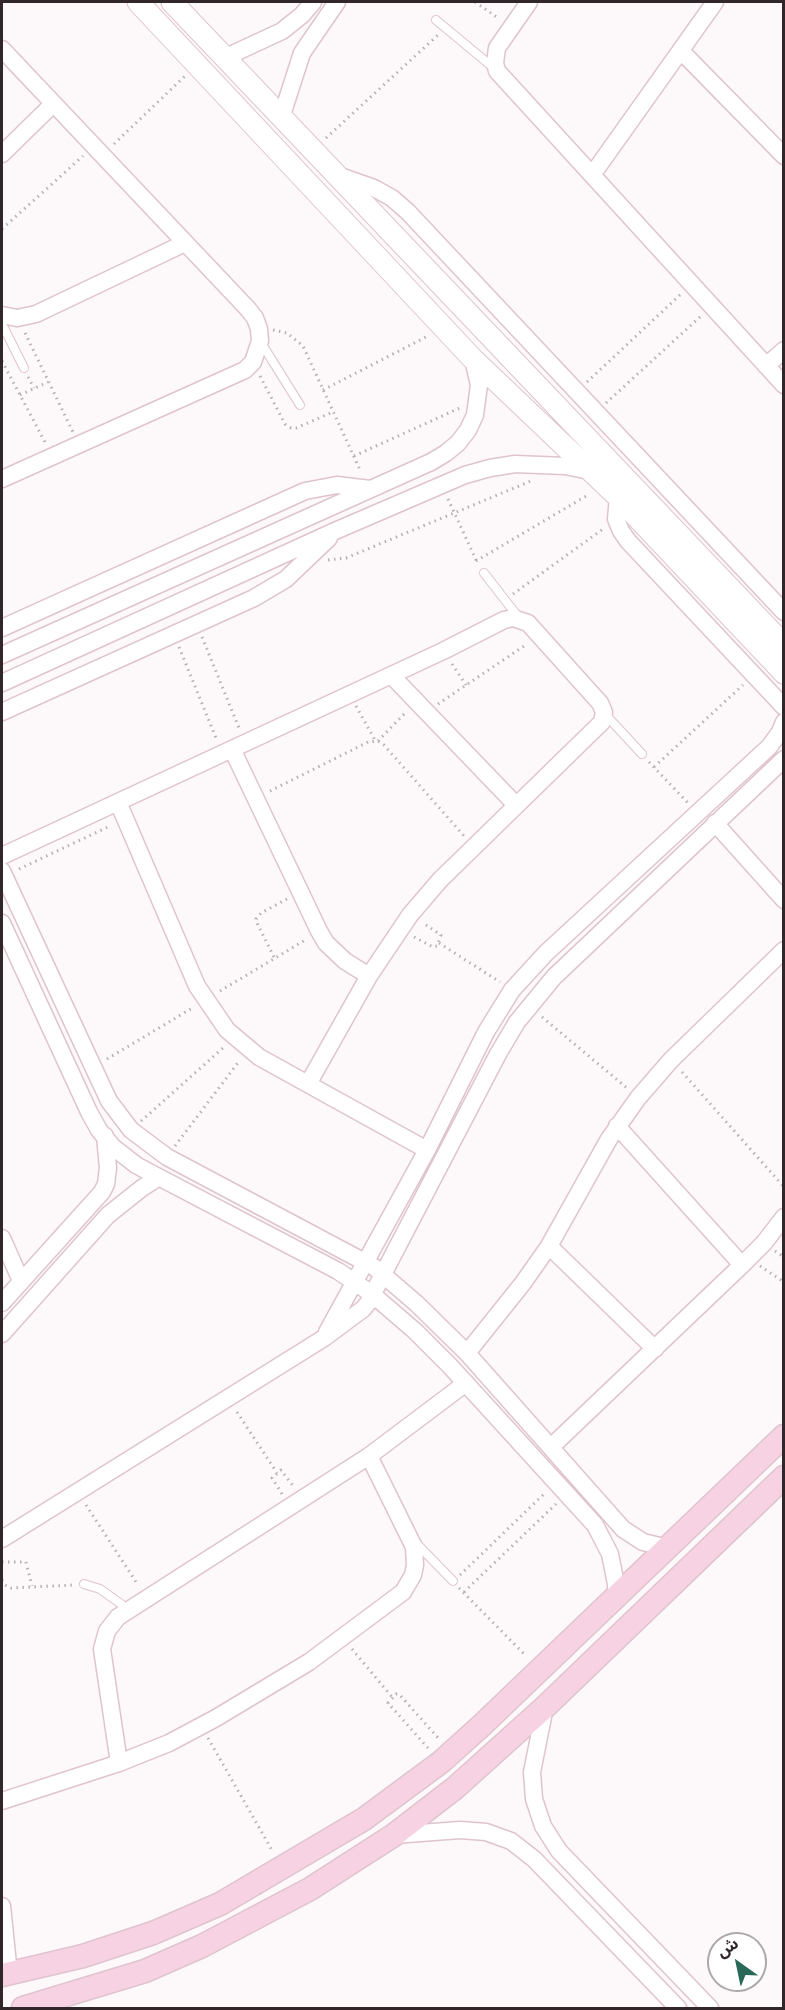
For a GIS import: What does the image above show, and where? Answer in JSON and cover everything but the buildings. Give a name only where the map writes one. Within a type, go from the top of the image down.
[{"type":"main road","points":[[5,1974],[83,1956],[153,1933],[220,1904],[364,1819],[446,1757],[616,1599],[783,1436]]},
{"type":"main road","points":[[22,2008],[146,1971],[202,1946],[310,1889],[394,1835],[455,1788],[545,1707],[783,1477]]},
{"type":"street","points":[[138,2],[472,359],[604,484],[783,673]]},
{"type":"street","points":[[172,2],[187,10],[226,57],[783,645]]},
{"type":"street","points":[[226,57],[282,31],[302,15],[313,2]]},
{"type":"street","points":[[282,115],[302,53],[337,2]]},
{"type":"street","points":[[529,2],[497,48],[495,63],[497,71],[783,385]]},
{"type":"street","points":[[592,175],[715,2]]},
{"type":"street","points":[[2,50],[248,309],[255,318],[260,335],[253,362],[245,370],[2,479]]},
{"type":"street","points":[[681,51],[783,156]]},
{"type":"street","points":[[2,154],[53,104]]},
{"type":"street","points":[[337,175],[374,188],[392,198],[408,212],[783,612]]},
{"type":"street","points":[[7,319],[36,314],[185,243]]},
{"type":"street","points":[[766,366],[783,350]]},
{"type":"street","points":[[2,655],[446,453],[468,430],[475,415],[479,399],[479,385],[472,359]]},
{"type":"street","points":[[2,683],[442,484],[473,472],[515,464],[566,466],[604,484],[621,531],[628,541],[783,707]]},
{"type":"street","points":[[2,628],[305,491],[337,484],[370,489]]},
{"type":"street","points":[[2,712],[271,590],[300,567],[335,531]]},
{"type":"street","points":[[2,856],[443,651],[508,618],[528,623],[600,703],[604,712],[599,726],[440,880],[405,922],[369,976],[308,1084]]},
{"type":"street","points":[[391,675],[516,805]]},
{"type":"street","points":[[324,1338],[427,1150],[486,1032],[512,990],[546,953],[769,747],[780,732],[783,722]]},
{"type":"street","points":[[233,748],[315,926],[326,943],[345,962],[369,976]]},
{"type":"street","points":[[2,1539],[324,1338],[363,1309],[502,1046],[529,1006],[554,977],[783,759]]},
{"type":"street","points":[[118,802],[197,986],[217,1018],[234,1038],[248,1049],[308,1084],[427,1150]]},
{"type":"street","points":[[715,823],[783,900]]},
{"type":"street","points":[[3,873],[105,1093],[131,1130],[167,1157],[367,1262],[467,1353],[623,1529],[643,1542],[668,1548]]},
{"type":"street","points":[[2,923],[89,1112],[105,1136],[124,1156],[159,1177],[338,1271],[372,1294],[416,1331],[595,1525],[604,1540],[614,1569],[616,1599]]},
{"type":"street","points":[[467,1353],[523,1283],[549,1246],[617,1126],[638,1098],[671,1060],[783,950]]},
{"type":"street","points":[[617,1126],[746,1262]]},
{"type":"street","points":[[2,1303],[102,1192],[106,1184],[108,1168],[105,1136]]},
{"type":"street","points":[[2,1334],[108,1215],[133,1194],[159,1177]]},
{"type":"street","points":[[551,1447],[746,1262],[764,1243],[783,1217]]},
{"type":"street","points":[[2,1238],[21,1281]]},
{"type":"street","points":[[549,1246],[655,1349]]},
{"type":"street","points":[[119,1763],[102,1648],[112,1624],[146,1598],[369,1456],[466,1383]]},
{"type":"street","points":[[2,1801],[119,1763],[168,1743],[263,1691],[343,1638],[396,1599],[409,1584],[416,1565],[416,1556],[409,1536],[369,1456]]},
{"type":"street","points":[[545,1707],[532,1772],[534,1798],[543,1826],[559,1851],[710,2008]]},
{"type":"street","points":[[394,1835],[460,1830],[486,1832],[511,1841],[534,1858],[678,2008]]},
{"type":"street","points":[[2,1906],[5,1974]]},
{"type":"lane","points":[[436,20],[497,71]]},
{"type":"lane","points":[[7,319],[24,368]]},
{"type":"lane","points":[[260,335],[300,405]]},
{"type":"lane","points":[[484,573],[519,619]]},
{"type":"lane","points":[[604,712],[642,754]]},
{"type":"lane","points":[[409,1536],[453,1581]]},
{"type":"lane","points":[[84,1584],[100,1589],[128,1610]]},
{"type":"path","points":[[475,2],[512,27]]},
{"type":"path","points":[[313,149],[445,28]]},
{"type":"path","points":[[2,229],[98,151],[196,65]]},
{"type":"path","points":[[577,391],[691,285]]},
{"type":"path","points":[[596,412],[711,306]]},
{"type":"path","points":[[7,319],[48,382],[79,444]]},
{"type":"path","points":[[323,390],[443,328]]},
{"type":"path","points":[[260,335],[280,331],[303,346],[370,489]]},
{"type":"path","points":[[2,361],[53,456]]},
{"type":"path","points":[[20,395],[48,382]]},
{"type":"path","points":[[354,456],[479,399]]},
{"type":"path","points":[[313,554],[325,560],[346,558],[535,479]]},
{"type":"path","points":[[442,484],[476,561],[484,573]]},
{"type":"path","points":[[476,561],[604,484]]},
{"type":"path","points":[[505,600],[616,519]]},
{"type":"path","points":[[197,624],[233,748]]},
{"type":"path","points":[[174,634],[233,748]]},
{"type":"path","points":[[255,799],[377,741],[422,707],[466,685],[539,635]]},
{"type":"path","points":[[443,651],[466,685]]},
{"type":"path","points":[[654,767],[754,675]]},
{"type":"path","points":[[350,694],[377,741],[384,744],[474,847]]},
{"type":"path","points":[[642,754],[698,813]]},
{"type":"path","points":[[3,873],[126,819]]},
{"type":"path","points":[[275,958],[256,923],[258,916],[299,892]]},
{"type":"path","points":[[405,922],[440,934],[442,938],[437,946],[433,947],[405,922]]},
{"type":"path","points":[[439,943],[512,990]]},
{"type":"path","points":[[529,1006],[638,1098]]},
{"type":"path","points":[[131,1130],[234,1038]]},
{"type":"path","points":[[167,1157],[248,1049]]},
{"type":"path","points":[[671,1060],[783,1187]]},
{"type":"path","points":[[746,1262],[783,1282]]},
{"type":"path","points":[[228,1398],[277,1473]]},
{"type":"path","points":[[281,1470],[284,1471],[296,1502],[272,1479],[272,1476],[281,1470]]},
{"type":"path","points":[[540,1671],[453,1581],[561,1489]]},
{"type":"path","points":[[464,1592],[561,1489]]},
{"type":"path","points":[[77,1491],[146,1598]]},
{"type":"path","points":[[2,1562],[26,1562],[32,1586]]},
{"type":"path","points":[[2,1580],[5,1585],[11,1587],[84,1584]]},
{"type":"path","points":[[343,1638],[392,1697]]},
{"type":"path","points":[[399,1694],[446,1757],[388,1704],[388,1700],[399,1694]]},
{"type":"path","points":[[201,1726],[282,1869]]}]
